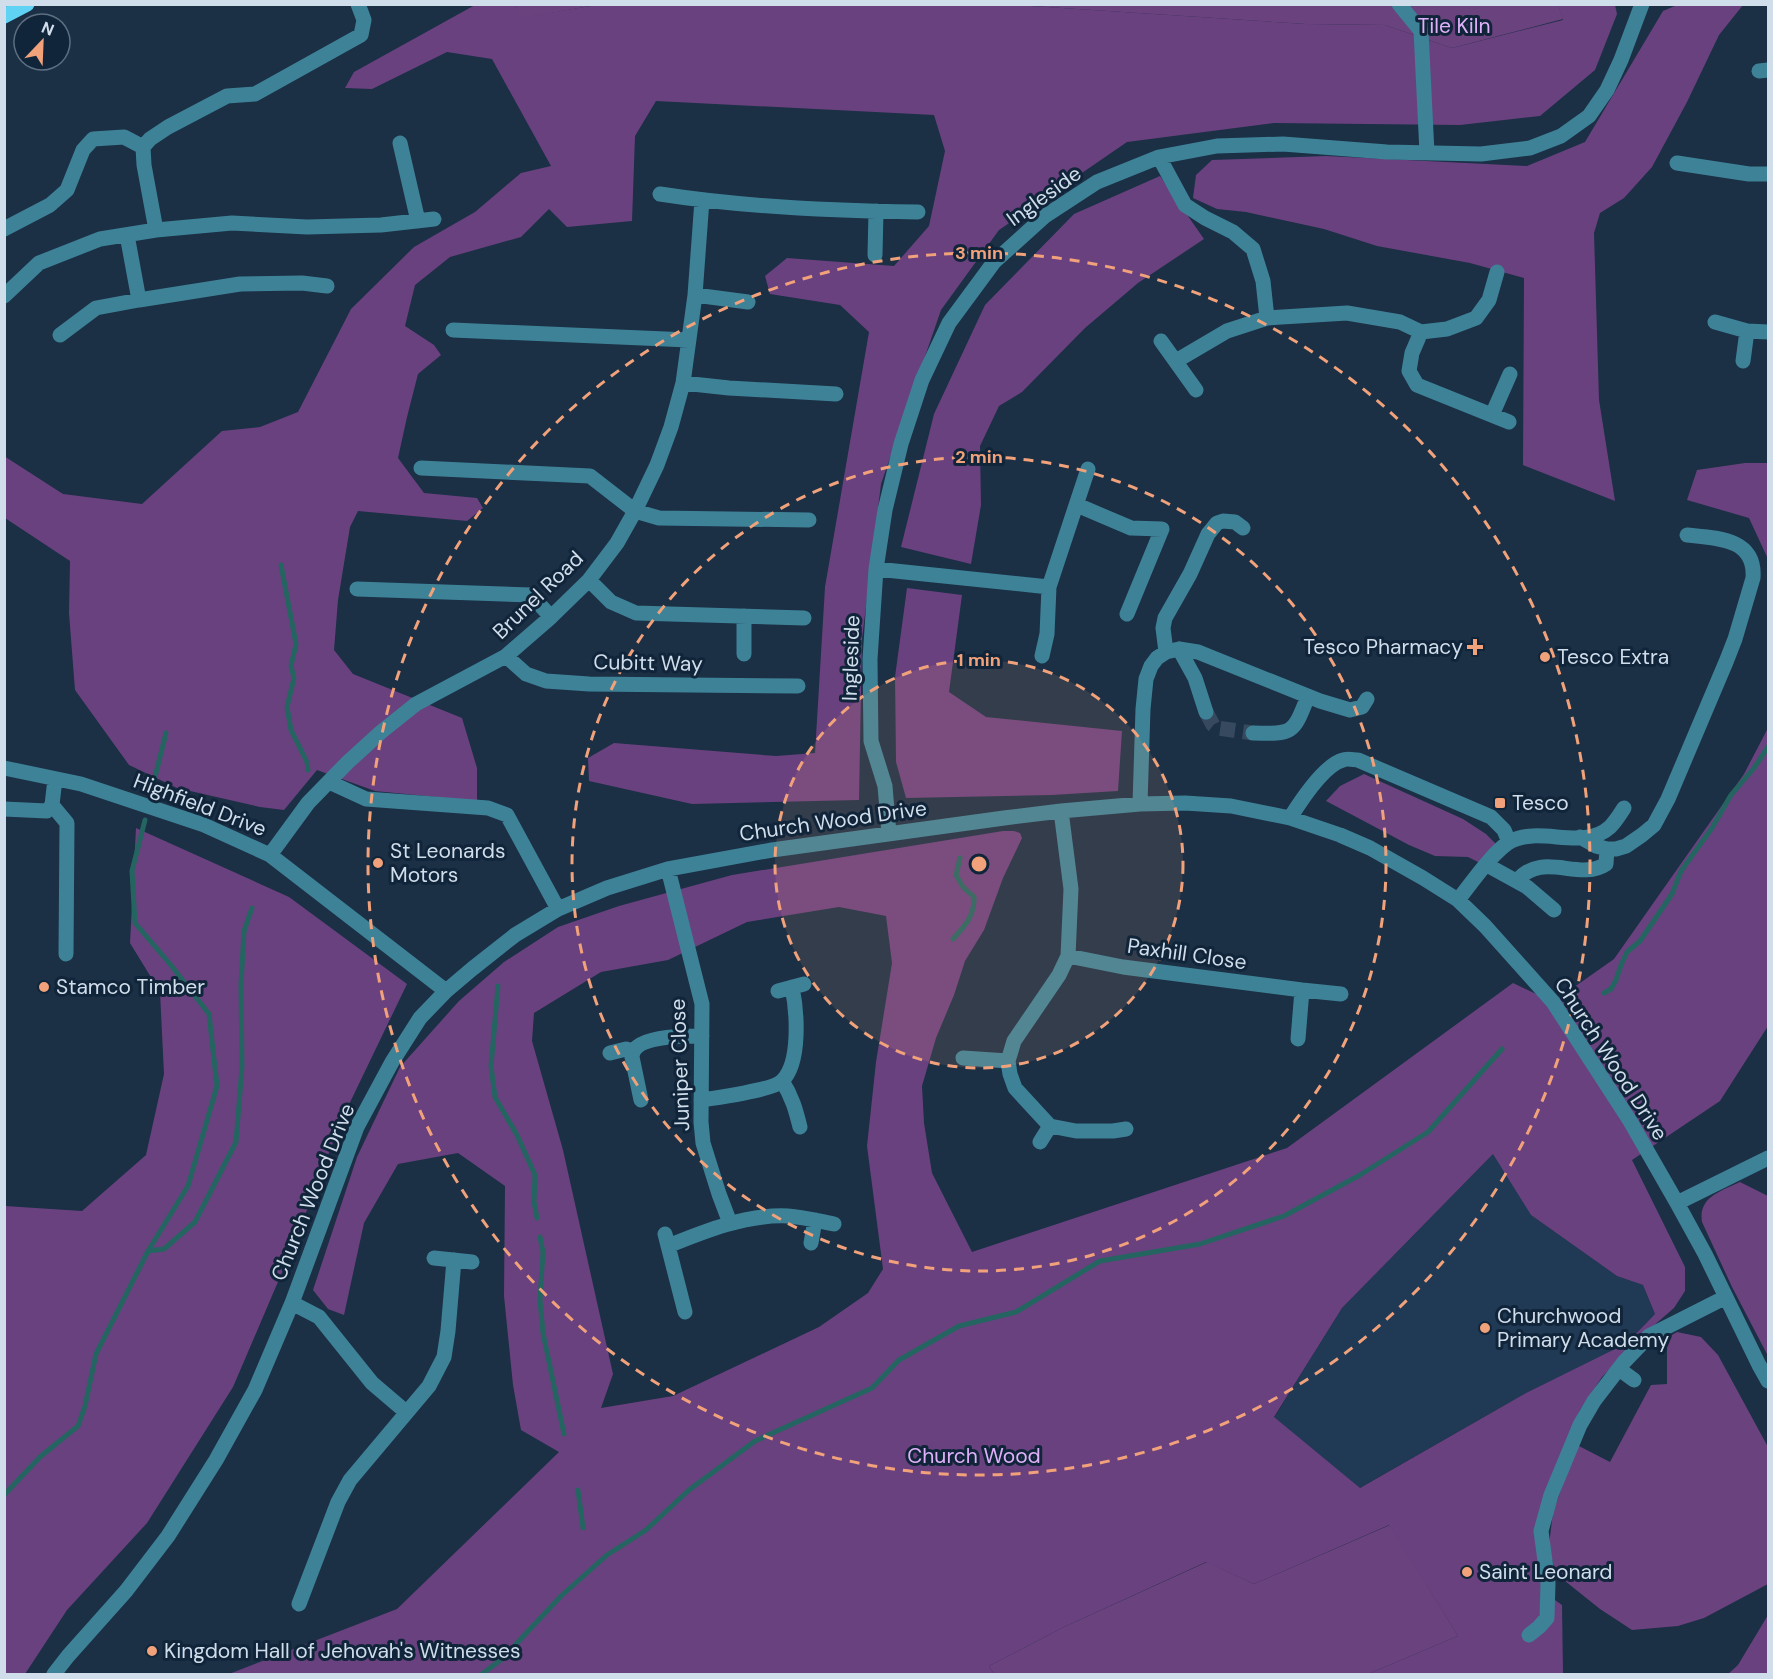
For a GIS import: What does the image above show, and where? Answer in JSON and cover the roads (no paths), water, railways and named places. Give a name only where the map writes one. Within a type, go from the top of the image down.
[{"type":"main road","points":[[4,16],[27,4]]},
{"type":"street","points":[[156,230],[144,165],[143,147],[150,139],[227,96],[255,94],[361,35],[364,20],[358,4]]},
{"type":"street","points":[[1399,4],[1421,31],[1426,153]]},
{"type":"street","name":"Ingleside","points":[[889,834],[885,786],[871,741],[870,659],[876,569],[885,510],[901,444],[922,380],[949,323],[994,262],[1045,216],[1097,182],[1159,157],[1217,146],[1283,144],[1386,152],[1481,154],[1530,148],[1561,136],[1589,116],[1607,90],[1642,4]]},
{"type":"street","points":[[4,229],[50,205],[67,190],[83,150],[93,139],[124,137],[143,147]]},
{"type":"street","points":[[400,142],[418,221]]},
{"type":"street","points":[[1159,157],[1185,205],[1233,232],[1253,249],[1263,281],[1267,318]]},
{"type":"street","points":[[1677,163],[1749,174],[1768,174]]},
{"type":"street","points":[[660,194],[702,200],[918,212]]},
{"type":"street","name":"Brunel Road","points":[[270,855],[308,803],[364,747],[416,704],[506,656],[589,580],[617,543],[657,465],[671,427],[683,383],[695,295],[702,200]]},
{"type":"street","points":[[875,255],[876,211]]},
{"type":"street","points":[[4,296],[39,263],[100,239],[156,230],[232,223],[307,227],[381,225],[434,219]]},
{"type":"street","points":[[127,235],[139,300]]},
{"type":"street","points":[[1176,361],[1227,331],[1267,318],[1347,314],[1400,322],[1421,332],[1447,329],[1476,318],[1489,300],[1497,272]]},
{"type":"street","points":[[60,335],[96,308],[139,300],[240,284],[302,283],[327,286]]},
{"type":"street","points":[[695,295],[748,302]]},
{"type":"street","points":[[1715,322],[1747,331],[1768,332]]},
{"type":"street","points":[[453,330],[689,340]]},
{"type":"street","points":[[1743,361],[1747,331]]},
{"type":"street","points":[[1421,332],[1412,353],[1409,371],[1417,385],[1509,422]]},
{"type":"street","points":[[1161,341],[1196,390]]},
{"type":"street","points":[[1492,415],[1510,374]]},
{"type":"street","points":[[683,383],[837,394]]},
{"type":"street","points":[[421,468],[590,476],[635,511],[659,518],[809,520]]},
{"type":"street","points":[[1042,656],[1047,634],[1049,587],[1088,469]]},
{"type":"street","points":[[1077,505],[1131,528],[1162,529],[1127,614]]},
{"type":"street","points":[[1206,712],[1195,678],[1173,651],[1163,628],[1208,534],[1217,523],[1223,520],[1235,522],[1242,528]]},
{"type":"street","points":[[1580,837],[1607,849],[1616,849],[1626,846],[1654,825],[1735,639],[1753,578],[1752,559],[1741,547],[1721,539],[1687,534]]},
{"type":"street","points":[[876,569],[1049,587]]},
{"type":"street","points":[[589,580],[611,602],[636,613],[804,618]]},
{"type":"street","points":[[357,588],[531,595],[551,617]]},
{"type":"street","points":[[744,616],[744,654]]},
{"type":"street","points":[[1140,804],[1146,679],[1155,661],[1173,651],[1198,652],[1308,696],[1350,710],[1362,707],[1367,699]]},
{"type":"street","name":"Cubitt Way","points":[[506,656],[526,674],[546,681],[589,684],[798,686]]},
{"type":"street","points":[[1253,733],[1276,733],[1290,730],[1297,724],[1308,696]]},
{"type":"street","points":[[1290,818],[1307,791],[1332,766],[1343,759],[1355,760],[1491,817],[1504,830],[1509,842]]},
{"type":"street","name":"Highfield Drive","points":[[4,768],[81,784],[204,825],[270,855],[446,991]]},
{"type":"street","points":[[4,808],[47,811],[52,805],[55,779]]},
{"type":"street","points":[[328,782],[366,799],[488,808],[507,815],[558,909]]},
{"type":"street","name":"Church Wood Drive","points":[[54,1674],[126,1591],[168,1536],[216,1460],[255,1390],[292,1303],[357,1127],[392,1062],[420,1018],[446,991],[515,935],[558,909],[607,888],[668,869],[772,850],[1061,811],[1140,804],[1185,803],[1231,806],[1290,818],[1370,848],[1458,900],[1485,926],[1553,1002],[1630,1121],[1677,1203],[1768,1381]]},
{"type":"street","points":[[52,805],[67,822],[66,954]]},
{"type":"street","points":[[1458,900],[1499,850],[1509,842],[1534,835],[1565,838],[1597,834],[1608,828],[1624,808]]},
{"type":"street","points":[[1061,811],[1071,889],[1068,956],[1059,975],[1014,1041],[1008,1061],[1015,1088],[1050,1126],[1076,1131],[1126,1129]]},
{"type":"street","points":[[1517,880],[1530,869],[1541,867],[1598,868],[1606,864],[1607,849]]},
{"type":"street","points":[[1487,865],[1517,880],[1554,910]]},
{"type":"street","name":"Juniper Close","points":[[668,869],[702,1004],[701,1122],[703,1143],[730,1223]]},
{"type":"street","name":"Paxhill Close","points":[[1068,956],[1123,967],[1341,994]]},
{"type":"street","points":[[701,1100],[782,1082],[794,1057],[796,1023],[792,988]]},
{"type":"street","points":[[1298,1039],[1302,990]]},
{"type":"street","points":[[641,1100],[632,1057],[637,1045],[651,1040],[702,1036]]},
{"type":"street","points":[[610,1053],[626,1049],[633,1051]]},
{"type":"street","points":[[963,1058],[1008,1061]]},
{"type":"street","points":[[782,1082],[795,1106],[800,1128]]},
{"type":"street","points":[[1040,1142],[1050,1126]]},
{"type":"street","points":[[1677,1203],[1768,1158]]},
{"type":"street","points":[[685,1312],[666,1240],[730,1223],[764,1217],[788,1216],[834,1224]]},
{"type":"street","points":[[811,1243],[815,1220]]},
{"type":"street","points":[[434,1258],[472,1262]]},
{"type":"street","points":[[307,1597],[339,1502],[350,1480],[429,1386],[444,1357],[454,1260]]},
{"type":"street","points":[[1529,1635],[1547,1618],[1548,1583],[1541,1531],[1551,1495],[1580,1425],[1594,1401],[1619,1369],[1650,1336],[1726,1297]]},
{"type":"street","points":[[292,1303],[319,1317],[372,1383],[406,1412]]},
{"type":"street","points":[[1619,1369],[1634,1380]]},
{"type":"waterway","points":[[281,565],[296,644],[291,666],[294,678],[287,707],[291,730],[307,762],[308,770]]},
{"type":"waterway","points":[[151,793],[166,733]]},
{"type":"waterway","points":[[1604,993],[1611,989],[1627,952],[1640,941],[1672,894],[1681,871],[1712,828],[1731,795],[1768,747]]},
{"type":"waterway","points":[[4,1495],[40,1457],[78,1426],[85,1406],[96,1354],[148,1251],[188,1186],[217,1086],[209,1014],[135,923],[132,871],[145,820]]},
{"type":"waterway","points":[[953,939],[968,920],[974,903],[974,897],[963,887],[956,875],[960,858]]},
{"type":"waterway","points":[[148,1251],[164,1249],[195,1222],[236,1142],[242,1067],[241,985],[244,931],[252,908]]},
{"type":"waterway","points":[[498,986],[491,1066],[495,1097],[517,1135],[535,1175],[534,1202],[537,1218]]},
{"type":"waterway","points":[[482,1674],[502,1659],[561,1596],[607,1555],[646,1530],[689,1490],[755,1441],[872,1388],[899,1360],[959,1326],[1016,1312],[1100,1261],[1200,1244],[1284,1216],[1360,1175],[1428,1132],[1502,1049]]},
{"type":"waterway","points":[[540,1237],[543,1252],[540,1300],[543,1333],[564,1434]]},
{"type":"waterway","points":[[578,1490],[583,1528]]},
{"type":"tunnel","points":[[1206,712],[1217,728],[1253,733]]},
{"type":"place","name":"Tesco Pharmacy","points":[[1475,647]]},
{"type":"place","name":"Tesco Extra","points":[[1545,657]]},
{"type":"place","name":"Tesco","points":[[1500,803]]},
{"type":"place","name":"St Leonards Motors","points":[[378,863]]},
{"type":"place","name":"Stamco Timber","points":[[44,987]]},
{"type":"place","name":"Churchwood Primary Academy","points":[[1485,1328]]},
{"type":"place","name":"Saint Leonard","points":[[1467,1572]]},
{"type":"place","name":"Kingdom Hall of Jehovah's Witnesses","points":[[152,1651]]},
{"type":"park label","name":"Tile Kiln","points":[[1454,26]]},
{"type":"park label","name":"Church Wood","points":[[974,1456]]}]
